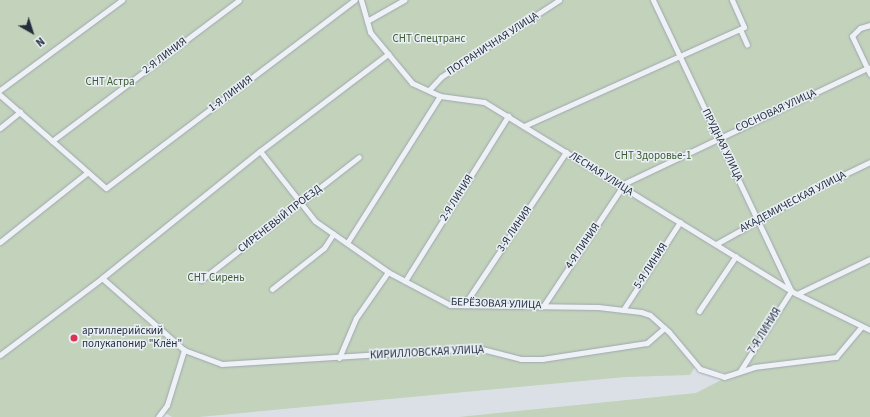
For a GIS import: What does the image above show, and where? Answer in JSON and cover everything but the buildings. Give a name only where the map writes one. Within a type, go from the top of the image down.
[{"type":"street","points":[[0,90],[122,0]]},
{"type":"street","name":"2-Я ЛИНИЯ","points":[[52,141],[239,0]]},
{"type":"street","name":"1-Я ЛИНИЯ","points":[[88,172],[106,188],[355,0]]},
{"type":"street","name":"ЛЕСНАЯ УЛИЦА","points":[[361,0],[368,20],[370,32],[412,83],[440,96],[484,102],[791,291],[861,327],[870,330]]},
{"type":"street","points":[[368,20],[404,0]]},
{"type":"street","name":"ПОГРАНИЧНАЯ УЛИЦА","points":[[429,90],[441,77],[559,0]]},
{"type":"street","name":"ПРУДНАЯ УЛИЦА","points":[[653,0],[791,291]]},
{"type":"street","points":[[739,0],[732,2],[747,45]]},
{"type":"street","points":[[869,71],[852,36],[860,28],[870,25]]},
{"type":"street","points":[[524,126],[742,28]]},
{"type":"street","points":[[0,355],[102,278],[260,151],[388,54]]},
{"type":"street","name":"СОСНОВАЯ УЛИЦА","points":[[621,187],[719,138],[869,71]]},
{"type":"street","points":[[0,95],[88,172],[0,242]]},
{"type":"street","points":[[348,243],[440,96]]},
{"type":"street","points":[[0,128],[20,112]]},
{"type":"street","name":"2-Я ЛИНИЯ","points":[[405,280],[508,116]]},
{"type":"street","name":"БЕРЁЗОВАЯ УЛИЦА","points":[[260,151],[314,221],[388,272],[450,305],[544,305],[623,310],[650,315],[681,345],[695,365],[704,372],[724,377],[740,372]]},
{"type":"street","name":"3-Я ЛИНИЯ","points":[[464,305],[566,152]]},
{"type":"street","name":"СИРЕНЕВЫЙ ПРОЕЗД","points":[[201,280],[301,204],[359,157]]},
{"type":"street","name":"АКАДЕМИЧЕСКАЯ УЛИЦА","points":[[716,244],[870,162]]},
{"type":"street","name":"4-Я ЛИНИЯ","points":[[544,305],[621,187]]},
{"type":"street","name":"5-Я ЛИНИЯ","points":[[623,310],[680,222]]},
{"type":"street","points":[[272,289],[324,248],[333,234]]},
{"type":"street","points":[[699,311],[736,256]]},
{"type":"street","points":[[797,294],[870,259]]},
{"type":"street","points":[[339,358],[356,318],[388,272]]},
{"type":"street","points":[[102,278],[184,350],[168,405],[158,417]]},
{"type":"street","name":"7-Я ЛИНИЯ","points":[[740,372],[791,291]]},
{"type":"street","points":[[740,372],[754,367],[836,357],[861,327]]},
{"type":"street","name":"КИРИЛЛОВСКАЯ УЛИЦА","points":[[184,350],[222,364],[339,358],[478,348],[521,359],[542,359],[647,343],[664,328]]},
{"type":"green space","points":[[0,0],[870,0],[870,417],[459,417],[696,393],[731,375],[696,365],[690,375],[625,377],[199,417],[172,417],[164,412],[158,417],[0,417]]},
{"type":"place","name":"артиллерийский полукапонир \"Клён\"","points":[[74,338]]},
{"type":"park label","name":"СНТ Спецтранс","points":[[429,39]]},
{"type":"park label","name":"СНТ Астра","points":[[110,82]]},
{"type":"park label","name":"СНТ Здоровье-1","points":[[653,156]]},
{"type":"park label","name":"СНТ Сирень","points":[[216,278]]}]
